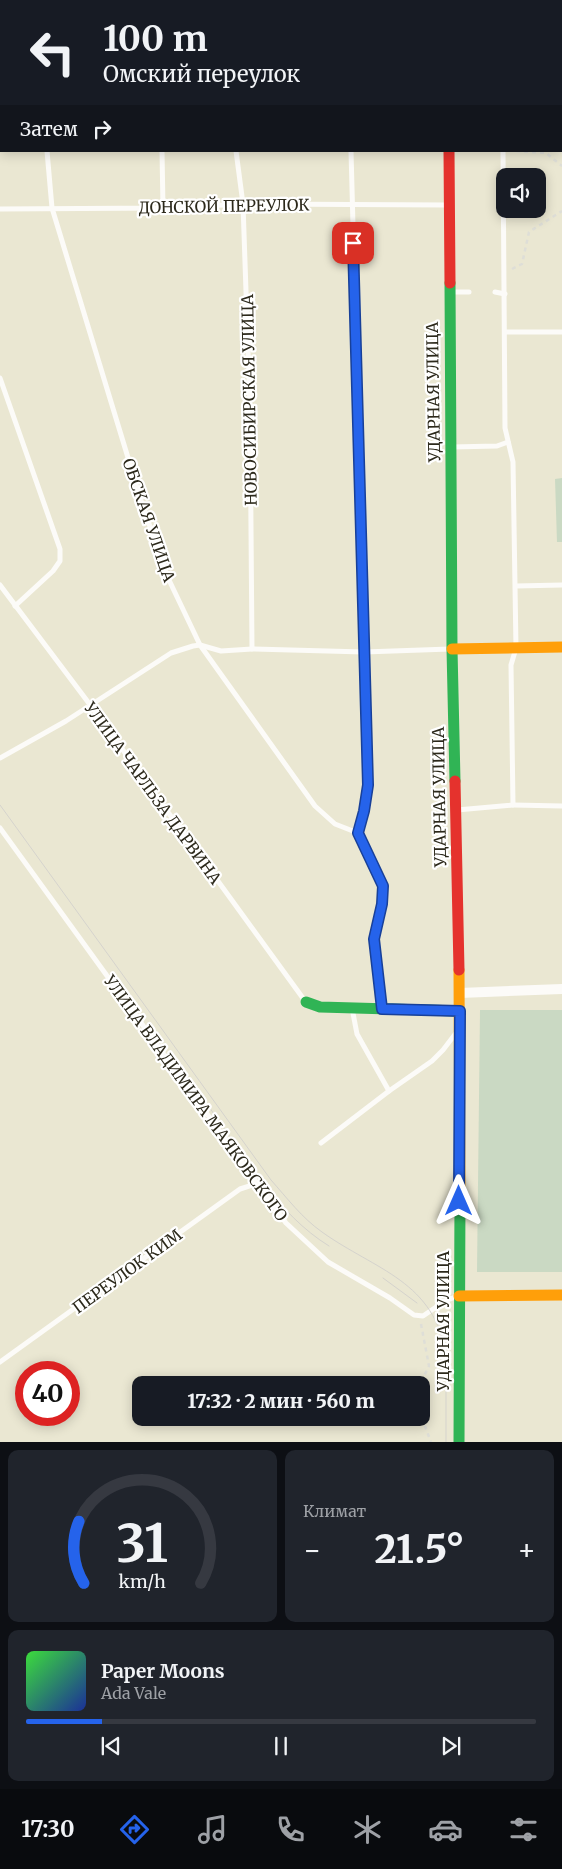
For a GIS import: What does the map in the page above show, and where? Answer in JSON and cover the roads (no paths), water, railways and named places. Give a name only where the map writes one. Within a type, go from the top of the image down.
[{"type":"street","name":"УДАРНАЯ УЛИЦА","points":[[449,152],[448,292],[452,649],[460,994],[459,1442]]},
{"type":"street","points":[[452,649],[562,647]]},
{"type":"street","points":[[460,994],[562,989]]},
{"type":"street","points":[[306,1002],[320,1007],[460,1011]]},
{"type":"street","points":[[459,1296],[562,1295]]},
{"type":"lane","name":"ОБСКАЯ УЛИЦА","points":[[47,152],[52,208],[143,507],[169,580],[200,645],[315,806],[335,824],[358,833]]},
{"type":"lane","points":[[162,152],[163,208]]},
{"type":"lane","name":"НОВОСИБИРСКАЯ УЛИЦА","points":[[236,152],[243,204],[250,408],[252,649]]},
{"type":"lane","points":[[351,152],[368,785],[358,833],[383,886],[382,904],[374,939],[382,1009]]},
{"type":"lane","points":[[503,152],[505,428],[513,462],[516,586],[516,648],[511,664],[513,806]]},
{"type":"lane","name":"ДОНСКОЙ ПЕРЕУЛОК","points":[[0,210],[163,208],[243,204],[448,205]]},
{"type":"lane","points":[[448,292],[469,292]]},
{"type":"lane","points":[[495,292],[505,294]]},
{"type":"lane","points":[[505,332],[562,332]]},
{"type":"lane","points":[[0,378],[60,549],[60,561],[53,571],[15,606]]},
{"type":"lane","points":[[450,447],[498,446],[508,442]]},
{"type":"lane","name":"УЛИЦА ЧАРЛЬЗА ДАРВИНА","points":[[0,585],[91,706],[306,1002]]},
{"type":"lane","points":[[516,586],[562,585]]},
{"type":"lane","points":[[0,758],[91,706],[180,649],[200,645],[221,651],[252,649],[364,652],[452,649]]},
{"type":"lane","points":[[455,810],[513,806],[562,806]]},
{"type":"lane","name":"УЛИЦА ВЛАДИМИРА МАЯКОВСКОГО","points":[[0,828],[286,1223],[328,1262],[390,1298],[410,1313],[420,1317],[445,1301],[459,1296]]},
{"type":"lane","points":[[352,1008],[357,1034],[390,1091]]},
{"type":"lane","points":[[321,1143],[432,1061],[459,1029]]},
{"type":"lane","name":"ПЕРЕУЛОК КИМ","points":[[0,1362],[240,1189],[256,1184]]},
{"type":"tram line","points":[[0,805],[271,1180],[295,1208],[322,1232],[400,1280],[416,1294],[430,1311],[440,1331],[446,1357],[446,1442]]},
{"type":"tram line","points":[[209,1107],[278,1201],[293,1218],[329,1246]]},
{"type":"tram line","points":[[383,1278],[417,1303]]}]
